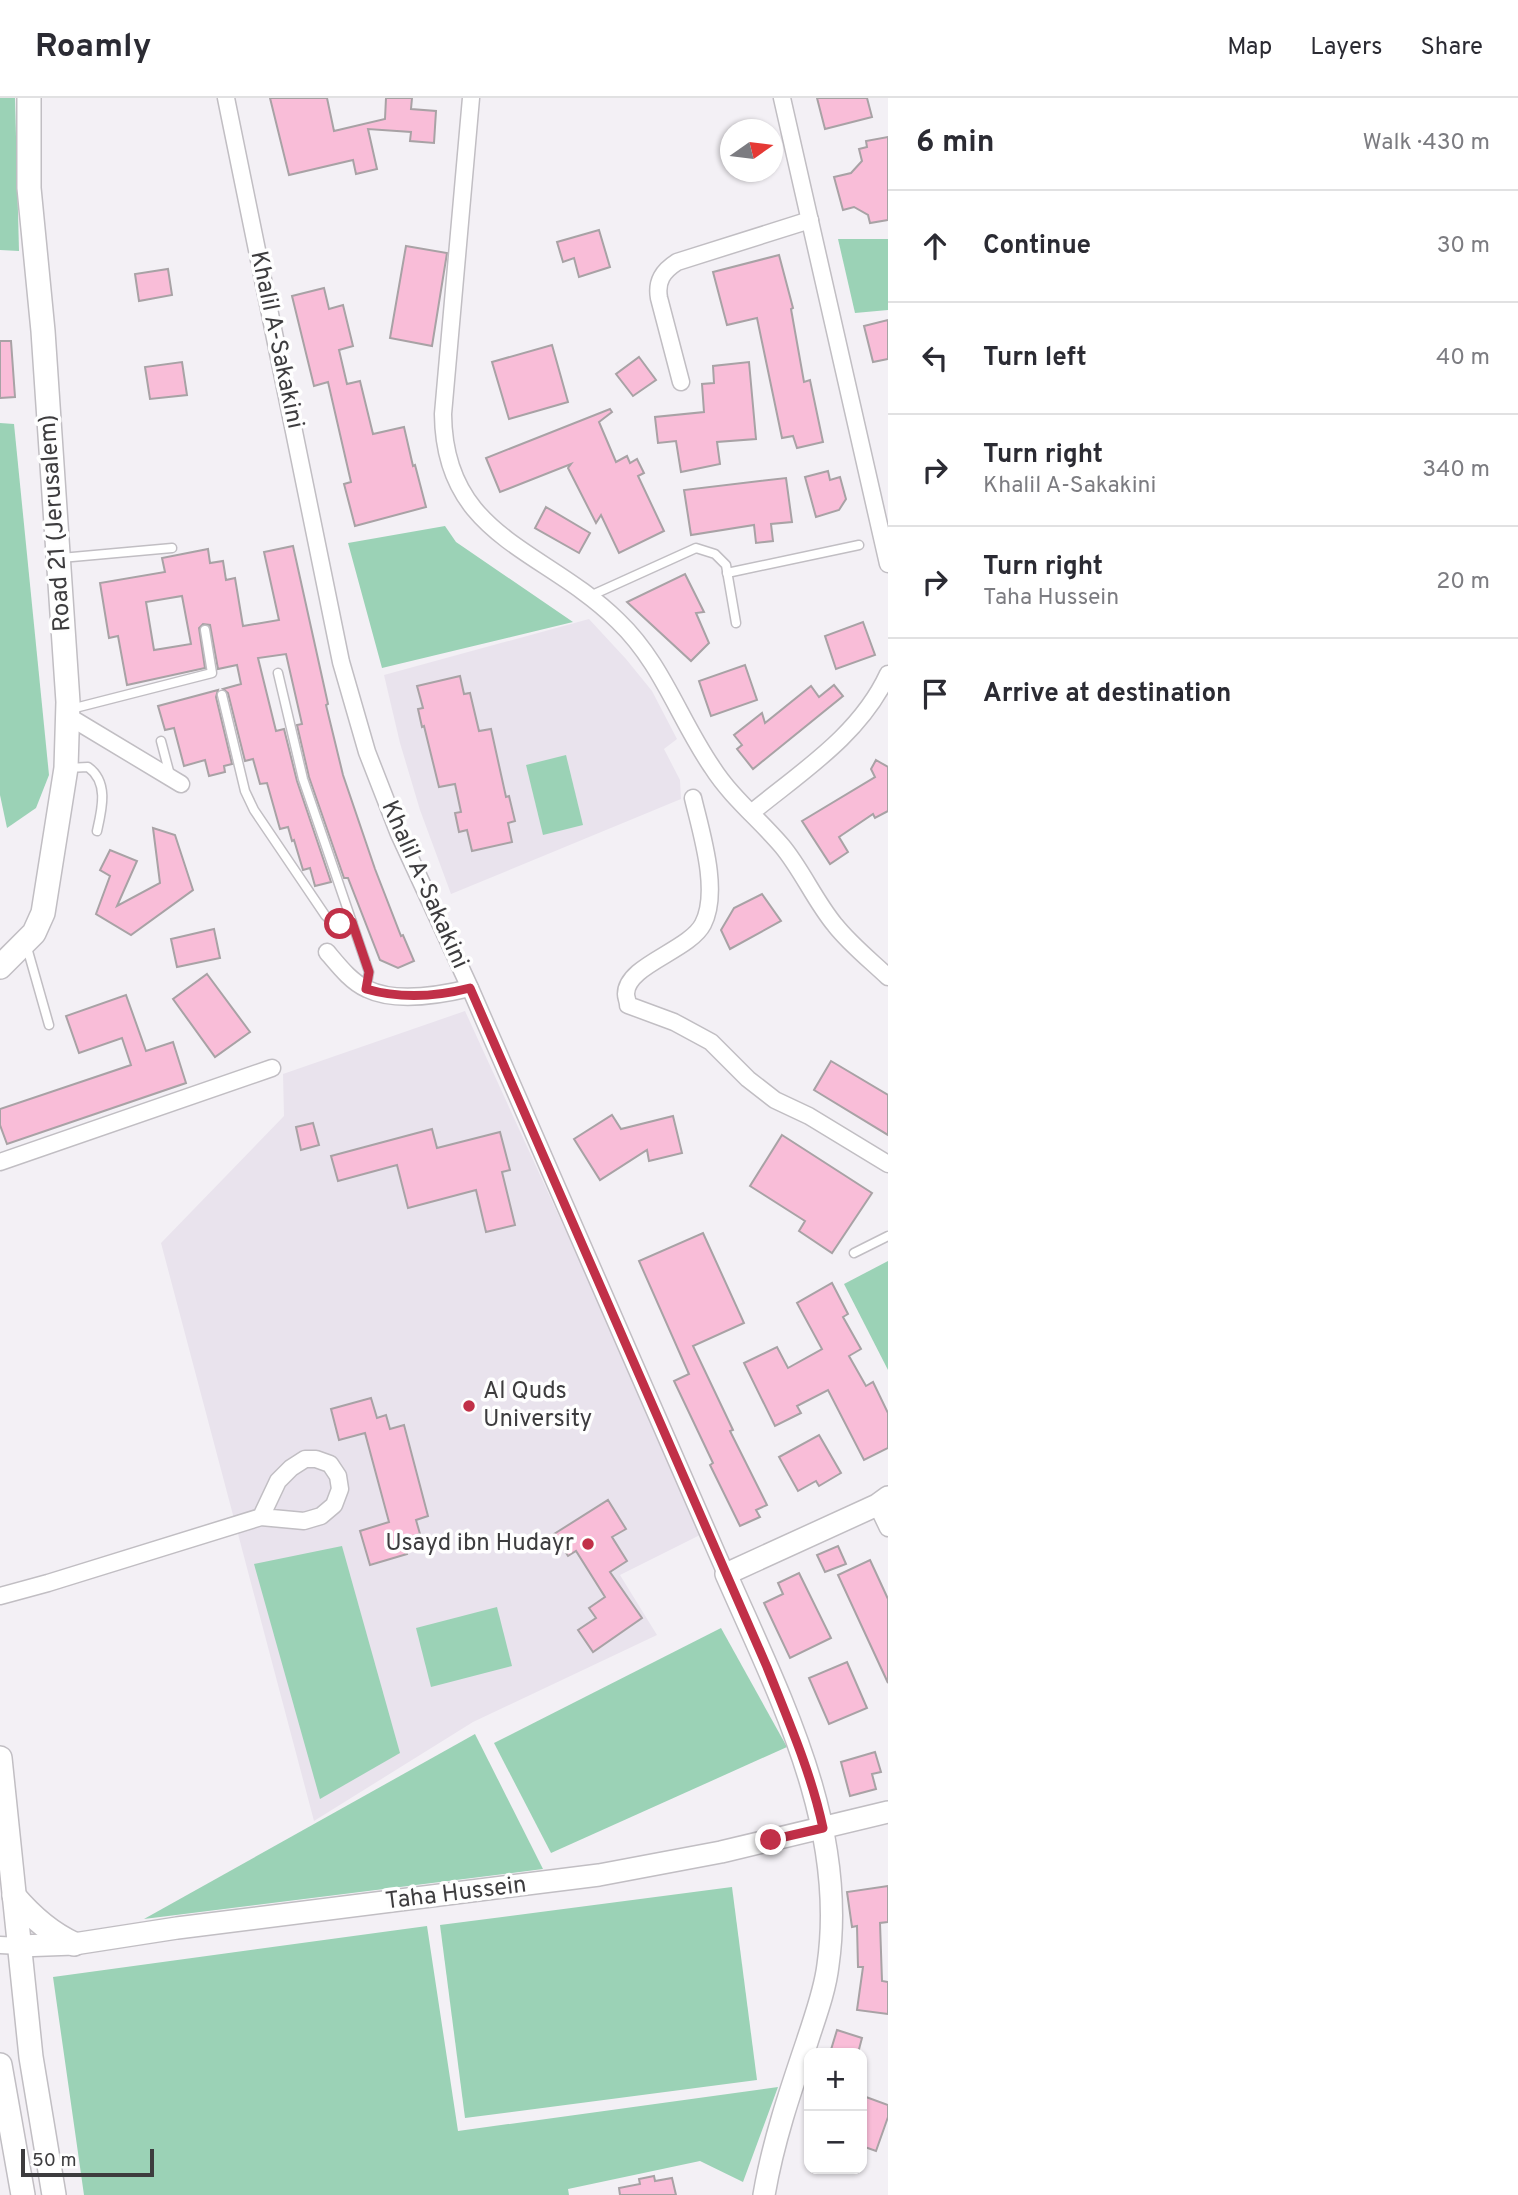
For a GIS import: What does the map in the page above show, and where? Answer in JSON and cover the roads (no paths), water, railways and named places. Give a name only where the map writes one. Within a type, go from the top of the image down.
[{"type":"main road","name":"Road 21 (Jerusalem)","points":[[0,967],[26,943],[43,913],[66,768],[68,713],[43,331],[29,188],[29,98]]},
{"type":"main road","points":[[0,956],[26,943]]},
{"type":"main road","points":[[0,1758],[15,1896],[10,1945],[54,2195]]},
{"type":"main road","points":[[15,1896],[41,1923],[74,1944]]},
{"type":"main road","points":[[0,2065],[23,2195]]},
{"type":"street","name":"Khalil A-Sakakini","points":[[226,98],[341,662],[367,752],[399,834],[470,988],[726,1574],[813,1786],[823,1828],[831,1903],[828,1966],[821,1997],[776,2136],[764,2195]]},
{"type":"street","points":[[471,98],[443,414],[443,436],[454,480],[466,501],[484,522],[590,596],[621,623],[666,683],[711,766],[734,797],[785,849],[834,925],[888,976]]},
{"type":"street","points":[[782,98],[888,564]]},
{"type":"street","points":[[681,382],[659,298],[658,291],[663,274],[677,262],[810,220]]},
{"type":"street","points":[[751,813],[849,732],[866,712],[888,674]]},
{"type":"street","points":[[68,713],[176,781]]},
{"type":"street","points":[[692,798],[708,860],[709,897],[703,924],[692,938],[634,976],[625,993],[628,1005],[674,1022],[711,1042],[748,1079],[775,1100],[809,1116],[888,1164]]},
{"type":"street","points":[[327,952],[366,989],[385,994],[443,995],[470,988]]},
{"type":"street","points":[[0,1161],[272,1068]]},
{"type":"street","points":[[0,1596],[261,1517],[304,1521],[321,1516],[334,1505],[340,1489],[338,1476],[330,1464],[316,1459],[305,1459],[278,1481],[261,1517]]},
{"type":"street","points":[[726,1574],[883,1501],[888,1528]]},
{"type":"street","name":"Taha Hussein","points":[[10,1945],[74,1944],[244,1919],[599,1875],[721,1852],[888,1812]]},
{"type":"lane","points":[[727,573],[859,545]]},
{"type":"lane","points":[[58,558],[172,548]]},
{"type":"lane","points":[[590,596],[696,548],[715,554],[726,565],[736,623]]},
{"type":"lane","points":[[68,713],[212,673],[205,630]]},
{"type":"lane","points":[[278,673],[303,779],[369,972],[366,989]]},
{"type":"lane","points":[[222,695],[245,791],[254,810],[331,922],[352,922]]},
{"type":"lane","points":[[161,741],[176,781]]},
{"type":"lane","points":[[66,768],[88,767],[96,773],[101,785],[103,803],[97,831]]},
{"type":"lane","points":[[26,943],[49,1025]]},
{"type":"lane","points":[[854,1253],[888,1236]]},
{"type":"place","name":"Al Quds University","points":[[469,1406]]},
{"type":"place","name":"Usayd ibn Hudayr","points":[[588,1544]]}]
